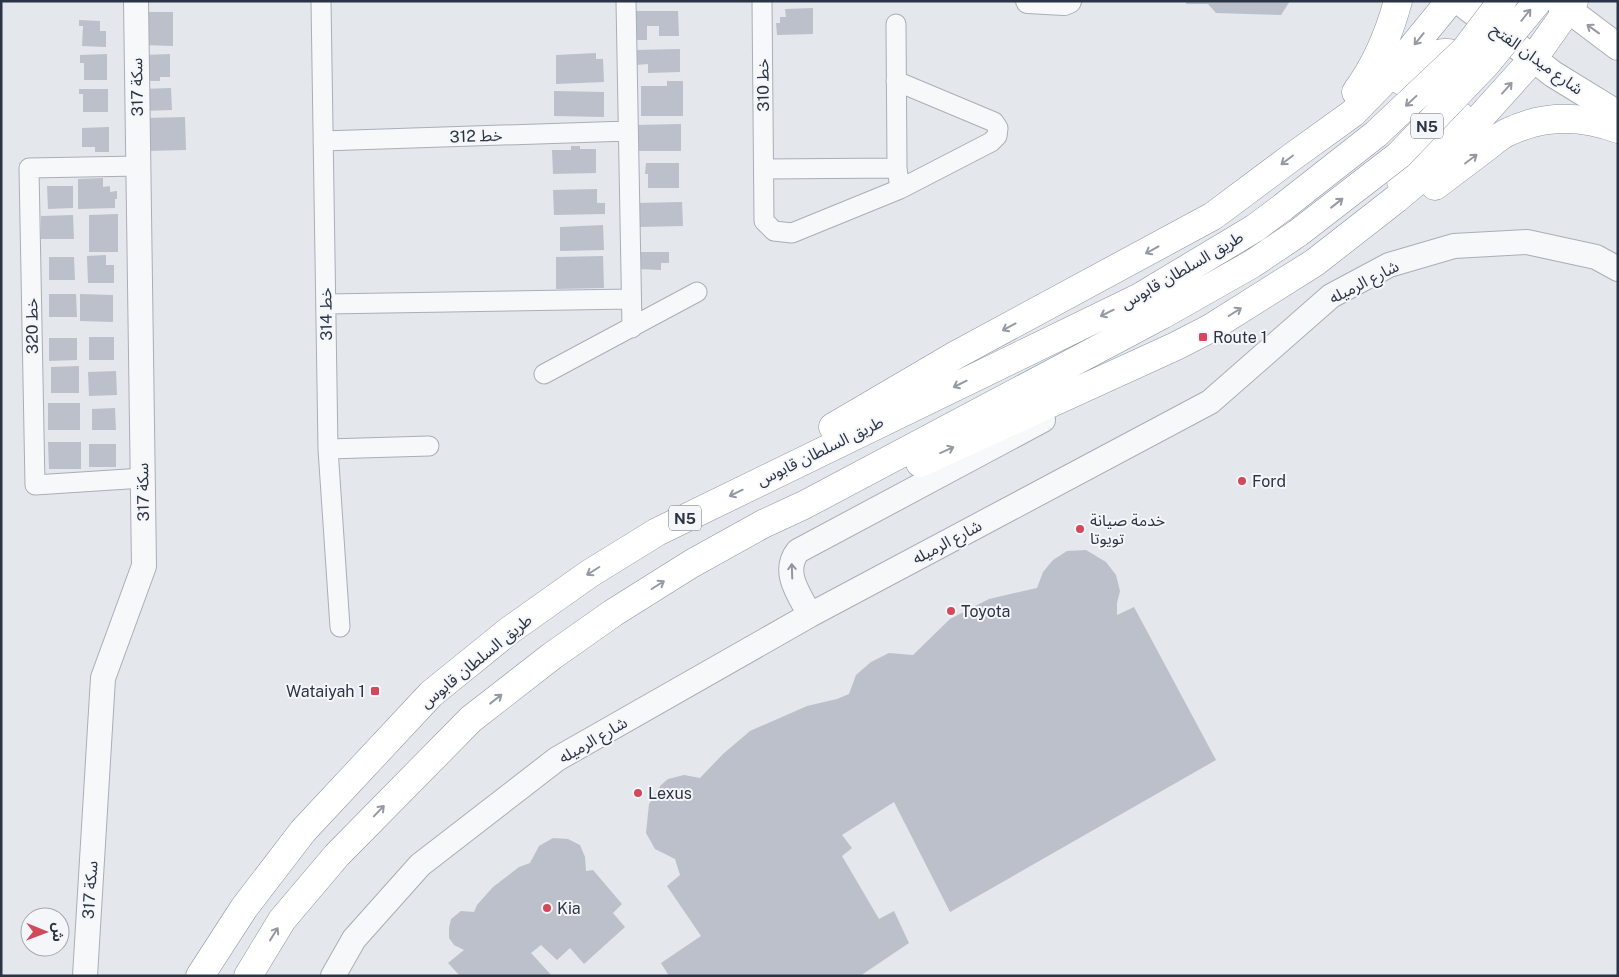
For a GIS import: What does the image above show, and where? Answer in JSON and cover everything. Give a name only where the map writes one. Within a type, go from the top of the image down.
[{"type":"highway","points":[[1318,138],[1348,104],[1370,73],[1393,22],[1398,1]]},
{"type":"highway","points":[[792,465],[830,429],[954,356],[1213,216],[1318,138],[1354,114],[1388,77],[1450,1]]},
{"type":"highway","name":"طريق السلطان قابوس","points":[[200,976],[244,908],[302,831],[431,694],[510,630],[589,574],[656,532],[1140,297],[1255,228],[1376,134],[1465,50],[1502,1]]},
{"type":"highway","name":"طريق السلطان قابوس","points":[[248,976],[282,920],[336,855],[470,719],[552,656],[613,613],[723,546],[1162,315],[1252,264],[1298,232],[1399,155],[1486,64],[1538,1]]},
{"type":"highway","points":[[1314,263],[1440,162],[1533,60],[1567,4]]},
{"type":"highway","points":[[1354,114],[1374,108],[1416,67],[1434,55],[1454,54],[1474,74],[1479,90],[1474,103],[1403,171],[1396,199]]},
{"type":"highway","points":[[804,505],[841,498],[1176,346],[1208,329],[1314,263],[1383,226],[1504,134],[1528,124],[1552,118],[1600,122],[1618,129]]},
{"type":"main road","name":"شارع ميدان الفتح","points":[[1459,1],[1566,84],[1618,114]]},
{"type":"main road","points":[[1567,4],[1618,47]]},
{"type":"street","name":"سكة 317","points":[[84,976],[103,678],[144,566],[136,1]]},
{"type":"street","name":"خط 314","points":[[321,1],[328,449],[340,627]]},
{"type":"street","points":[[626,1],[632,328]]},
{"type":"street","name":"خط 310","points":[[762,1],[764,221],[774,231],[792,234],[900,189]]},
{"type":"street","points":[[1028,1],[1064,3],[1069,1]]},
{"type":"street","points":[[896,24],[896,81],[897,168],[900,189],[991,142],[998,132],[997,124],[994,122],[896,81]]},
{"type":"street","name":"خط 312","points":[[323,141],[628,131]]},
{"type":"street","name":"خط 320","points":[[139,166],[29,168],[35,485],[143,478]]},
{"type":"street","points":[[764,169],[897,168]]},
{"type":"street","name":"شارع الرميله","points":[[333,976],[354,939],[420,865],[557,760],[810,615],[1210,402],[1331,296],[1389,265],[1454,246],[1527,242],[1596,257],[1618,268]]},
{"type":"street","points":[[544,374],[697,292]]},
{"type":"street","points":[[326,304],[631,300]]},
{"type":"street","points":[[810,615],[791,576],[791,564],[798,551],[1157,361],[1176,346]]},
{"type":"street","points":[[328,449],[429,446]]},
{"type":"building","points":[[1186,1],[1290,1],[1281,15],[1216,13],[1208,4],[1186,4]]},
{"type":"building","points":[[813,8],[813,34],[777,35],[776,23],[780,23],[780,17],[786,17],[785,9]]},
{"type":"building","points":[[632,11],[678,11],[679,36],[659,36],[659,26],[647,26],[647,40],[633,40]]},
{"type":"building","points":[[144,12],[173,12],[173,46],[144,45]]},
{"type":"building","points":[[79,20],[100,21],[100,31],[106,31],[106,47],[82,46],[83,26],[79,26]]},
{"type":"building","points":[[680,49],[680,72],[648,73],[648,64],[636,65],[635,50]]},
{"type":"building","points":[[596,53],[596,59],[603,59],[604,82],[556,84],[556,55]]},
{"type":"building","points":[[107,54],[107,80],[84,80],[84,63],[80,63],[80,55]]},
{"type":"building","points":[[170,54],[170,77],[160,77],[160,81],[150,81],[150,78],[144,78],[144,55]]},
{"type":"building","points":[[667,81],[683,81],[683,116],[641,116],[641,86],[667,86]]},
{"type":"building","points":[[171,88],[172,110],[142,111],[141,89]]},
{"type":"building","points":[[79,89],[108,89],[108,112],[83,112],[83,94],[79,94]]},
{"type":"building","points":[[554,91],[604,92],[604,117],[554,116]]},
{"type":"building","points":[[185,117],[186,150],[146,151],[146,118]]},
{"type":"building","points":[[681,124],[681,151],[636,151],[636,125]]},
{"type":"building","points":[[109,127],[109,152],[95,152],[95,147],[82,147],[82,128]]},
{"type":"building","points":[[571,146],[580,146],[580,149],[596,149],[596,173],[553,174],[552,150],[571,150]]},
{"type":"building","points":[[646,163],[679,163],[679,188],[648,188],[648,174],[645,174]]},
{"type":"building","points":[[103,178],[103,187],[110,186],[110,192],[117,191],[115,208],[78,209],[78,179]]},
{"type":"building","points":[[47,186],[73,186],[73,208],[48,209]]},
{"type":"building","points":[[597,189],[597,203],[605,203],[605,214],[554,215],[553,190]]},
{"type":"building","points":[[682,202],[683,226],[639,227],[639,203]]},
{"type":"building","points":[[118,214],[118,252],[89,252],[89,215]]},
{"type":"building","points":[[73,215],[74,239],[41,239],[41,216]]},
{"type":"building","points":[[603,225],[604,250],[560,251],[560,227]]},
{"type":"building","points":[[638,252],[669,252],[669,263],[661,263],[661,270],[638,269]]},
{"type":"building","points":[[106,255],[106,265],[114,265],[114,283],[88,283],[87,256]]},
{"type":"building","points":[[603,256],[604,288],[556,289],[556,257]]},
{"type":"building","points":[[49,257],[74,257],[75,280],[49,280]]},
{"type":"building","points":[[49,294],[76,294],[77,317],[49,317]]},
{"type":"building","points":[[80,294],[113,295],[113,322],[80,321]]},
{"type":"building","points":[[89,337],[114,337],[114,360],[89,360]]},
{"type":"building","points":[[49,338],[77,338],[77,360],[49,361]]},
{"type":"building","points":[[79,366],[79,393],[51,393],[51,367]]},
{"type":"building","points":[[116,371],[117,395],[89,396],[88,372]]},
{"type":"building","points":[[48,403],[80,403],[80,430],[48,430]]},
{"type":"building","points":[[115,408],[116,430],[92,430],[92,409]]},
{"type":"building","points":[[48,442],[81,442],[81,469],[49,469]]},
{"type":"building","points":[[89,444],[116,444],[116,467],[89,467]]},
{"type":"building","points":[[1086,550],[1106,562],[1116,575],[1120,591],[1117,615],[1134,607],[1216,760],[950,912],[894,802],[842,835],[852,848],[842,856],[879,919],[894,911],[909,943],[860,976],[669,976],[661,963],[701,936],[667,886],[680,875],[675,859],[655,849],[646,833],[649,804],[661,785],[668,779],[684,775],[700,778],[723,754],[750,731],[807,706],[837,699],[849,694],[856,675],[871,662],[889,653],[913,655],[950,619],[989,599],[1037,588],[1043,572],[1053,560],[1067,551]]},
{"type":"building","name":"Kia","points":[[553,838],[568,839],[580,845],[585,857],[586,871],[593,870],[622,904],[613,913],[625,927],[584,964],[570,948],[557,960],[541,945],[531,953],[552,976],[460,976],[448,963],[464,950],[454,945],[449,938],[451,919],[461,911],[474,912],[477,905],[493,887],[519,867],[530,863],[539,846]]},
{"type":"place","name":"Route 1","points":[[1203,337]]},
{"type":"place","name":"Ford","points":[[1242,481]]},
{"type":"place","name":"خدمة صيانة تويوتا","points":[[1080,529]]},
{"type":"place","name":"Toyota","points":[[951,611]]},
{"type":"place","name":"Wataiyah 1","points":[[375,691]]},
{"type":"place","name":"Lexus","points":[[638,793]]},
{"type":"place","name":"Kia","points":[[547,908]]}]
